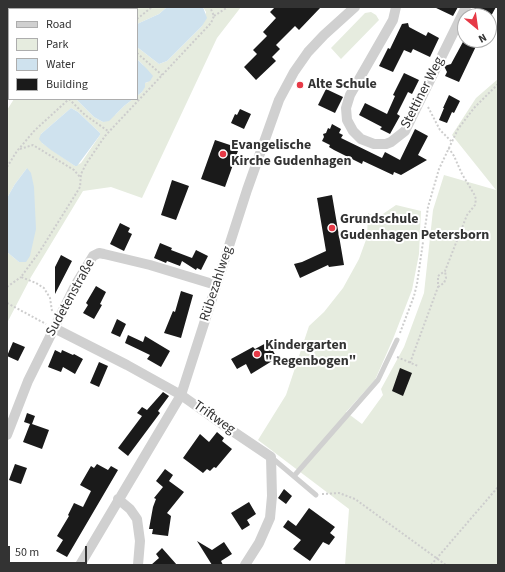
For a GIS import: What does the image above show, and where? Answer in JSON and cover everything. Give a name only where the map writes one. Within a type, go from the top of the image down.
[{"type":"street","name":"Rübezahlweg","points":[[80,565],[118,499],[182,395],[216,285],[277,103],[302,60],[324,35],[355,7]]},
{"type":"street","name":"Stettiner Weg","points":[[396,7],[393,20],[350,95],[346,108],[347,120],[353,131],[361,139],[374,144],[386,144],[391,142],[405,131],[466,7]]},
{"type":"street","name":"Sudetenstraße","points":[[7,435],[28,380],[88,262],[93,256],[99,253],[150,265],[216,285]]},
{"type":"street","name":"Triftweg","points":[[54,328],[182,395],[271,457]]},
{"type":"street","points":[[245,565],[259,543],[270,518],[272,496],[271,457]]},
{"type":"street","points":[[118,499],[130,509],[137,519],[140,541],[138,565]]},
{"type":"lane","points":[[294,476],[369,392],[378,380],[397,340]]},
{"type":"lane","points":[[271,457],[316,495]]},
{"type":"path","points":[[138,18],[152,7]]},
{"type":"path","points":[[210,7],[214,16]]},
{"type":"path","points":[[138,100],[209,25],[214,16],[228,7]]},
{"type":"path","points":[[138,54],[162,75]]},
{"type":"path","points":[[397,340],[412,303],[417,284],[428,207],[436,174],[458,129],[474,108],[498,84]]},
{"type":"path","points":[[7,167],[19,149],[35,130],[68,100]]},
{"type":"path","points":[[70,100],[85,115],[108,131]]},
{"type":"path","points":[[7,287],[21,277],[40,251],[77,192],[80,184],[80,177],[86,164],[108,131],[138,100]]},
{"type":"path","points":[[435,121],[451,142]]},
{"type":"path","points":[[19,149],[33,145],[74,170],[80,177]]},
{"type":"path","points":[[438,287],[444,283],[446,278],[445,272],[468,212],[476,205],[476,199],[448,147]]},
{"type":"path","points":[[410,363],[438,287],[438,276],[445,272]]},
{"type":"path","points":[[21,277],[44,288],[47,292],[50,298],[54,328]]},
{"type":"path","points":[[7,303],[54,328]]},
{"type":"path","points":[[391,353],[418,366]]},
{"type":"path","points":[[431,565],[498,487]]},
{"type":"path","points":[[316,495],[339,493],[355,499],[446,565]]},
{"type":"green space","points":[[7,7],[70,7],[8,8],[7,75]]},
{"type":"green space","points":[[167,7],[159,14],[138,24],[138,8],[77,8]]},
{"type":"green space","points":[[203,7],[241,7],[217,38],[142,198],[111,187],[83,191],[31,277],[7,323],[7,252],[19,262],[27,168],[7,198],[7,110],[13,100],[77,100],[94,117],[103,122],[116,114],[132,100],[138,100],[138,95],[142,92],[145,83],[148,82],[143,65],[138,60],[138,48],[159,64],[167,61],[202,26],[206,12]],"holes":[[[71,108],[78,112],[100,133],[81,163],[75,166],[42,143],[41,134]]]},
{"type":"green space","points":[[371,12],[376,15],[379,20],[341,59],[331,48],[365,13]]},
{"type":"green space","points":[[498,79],[498,565],[345,565],[349,509],[258,440],[286,395],[309,326],[324,312],[343,288],[359,259],[367,237],[368,213],[377,218],[396,205],[421,211],[419,254],[412,290],[375,380],[346,412],[362,424],[383,395],[381,389],[404,347],[424,293],[433,210],[444,175],[496,190],[452,135],[476,98]]},
{"type":"water","points":[[167,7],[203,7],[207,18],[202,26],[167,61],[159,64],[138,48],[138,24],[159,14]]},
{"type":"water","points":[[138,60],[153,76],[150,81],[145,83],[145,87],[138,95]]},
{"type":"water","points":[[77,100],[132,100],[109,121],[103,122],[94,117]]},
{"type":"water","points":[[71,108],[78,112],[100,133],[77,166],[51,150],[39,139],[41,134]]},
{"type":"water","points":[[27,168],[31,173],[34,187],[36,229],[30,256],[26,262],[19,262],[7,252],[7,198]]},
{"type":"building","points":[[275,7],[321,7],[299,30],[295,26],[276,45],[280,49],[272,57],[276,61],[256,80],[244,67],[257,54],[253,50],[267,36],[263,32],[276,18],[270,12]]},
{"type":"building","points":[[434,7],[458,7],[453,16]]},
{"type":"building","points":[[474,7],[496,7],[495,8]]},
{"type":"building","points":[[408,23],[409,27],[426,36],[428,32],[439,38],[430,57],[413,49],[411,53],[404,50],[393,72],[379,66],[388,48],[390,49],[402,24]]},
{"type":"building","points":[[460,48],[475,48],[459,82],[445,76],[447,72],[444,66],[451,64]]},
{"type":"building","points":[[404,73],[419,80],[412,94],[408,92],[397,114],[400,116],[390,134],[380,129],[382,127],[359,115],[365,103],[387,114],[395,96],[393,95]]},
{"type":"building","points":[[326,89],[343,97],[335,113],[318,105]]},
{"type":"building","points":[[449,95],[460,101],[454,113],[452,112],[447,123],[439,120]]},
{"type":"building","points":[[240,109],[251,114],[244,129],[231,123],[235,114],[237,115]]},
{"type":"building","points":[[332,124],[341,129],[339,133],[343,135],[341,138],[382,158],[385,152],[400,160],[415,129],[428,136],[418,155],[427,160],[401,175],[394,172],[393,175],[363,161],[362,164],[334,150],[329,147],[330,145],[322,141],[324,137],[323,134],[326,133],[328,128],[330,129]]},
{"type":"building","points":[[215,140],[239,148],[225,187],[201,179]]},
{"type":"building","points":[[172,180],[189,186],[176,220],[161,215]]},
{"type":"building","points":[[332,195],[344,265],[329,267],[328,265],[300,278],[294,264],[326,251],[317,198]]},
{"type":"building","points":[[120,223],[130,228],[128,232],[132,234],[124,251],[110,244]]},
{"type":"building","points":[[160,243],[172,248],[171,250],[192,258],[196,250],[208,256],[201,270],[197,268],[196,270],[182,261],[180,266],[167,261],[166,263],[154,258]]},
{"type":"building","points":[[61,255],[72,261],[55,294],[55,267]]},
{"type":"building","points":[[96,286],[106,292],[100,304],[102,305],[94,319],[83,313],[88,305],[86,303]]},
{"type":"building","points":[[181,291],[193,295],[181,338],[164,333],[173,311],[175,312]]},
{"type":"building","points":[[117,319],[126,324],[120,337],[111,333]]},
{"type":"building","points":[[128,335],[143,342],[145,336],[170,351],[161,367],[147,359],[150,355],[125,343]]},
{"type":"building","points":[[13,342],[25,347],[18,361],[7,356]]},
{"type":"building","name":"Kindergarten \"Regenbogen\"","points":[[268,342],[277,358],[251,374],[246,364],[237,369],[231,359],[253,347],[255,349]]},
{"type":"building","points":[[55,350],[61,353],[62,350],[83,359],[75,374],[63,367],[61,372],[48,367]]},
{"type":"building","points":[[99,362],[108,366],[99,387],[90,383]]},
{"type":"building","points":[[400,368],[412,373],[403,396],[392,391]]},
{"type":"building","points":[[163,392],[169,396],[158,411],[160,413],[128,456],[118,448],[142,416],[137,413],[142,407],[147,410]]},
{"type":"building","points":[[27,413],[35,416],[32,424],[49,430],[42,449],[23,442],[30,424],[24,422]]},
{"type":"building","points":[[217,432],[224,438],[222,441],[232,449],[216,468],[214,467],[210,471],[207,469],[203,473],[183,458],[200,434],[209,442]]},
{"type":"building","points":[[15,464],[27,468],[21,484],[9,480]]},
{"type":"building","points":[[97,464],[108,470],[111,466],[118,470],[67,557],[56,551],[63,540],[57,536],[69,516],[68,515],[74,503],[83,507],[91,491],[80,485],[91,466],[94,468]]},
{"type":"building","points":[[165,469],[173,475],[169,481],[184,492],[167,513],[171,516],[168,536],[152,534],[153,529],[149,529],[156,499],[154,498],[163,487],[156,481]]},
{"type":"building","points":[[284,489],[292,496],[286,504],[278,498]]},
{"type":"building","points":[[249,502],[256,514],[247,520],[250,525],[242,530],[231,513]]},
{"type":"building","points":[[309,508],[335,527],[330,533],[335,537],[329,545],[323,542],[310,561],[293,549],[301,540],[283,527],[288,520],[296,526]]},
{"type":"building","points":[[197,541],[212,550],[224,542],[232,554],[221,561],[223,565],[212,565]]},
{"type":"building","points":[[162,548],[177,565],[151,565],[159,558],[156,554]]},
{"type":"place","name":"Alte Schule","points":[[300,85]]},
{"type":"place","name":"Evangelische Kirche Gudenhagen","points":[[223,154]]},
{"type":"place","name":"Grundschule Gudenhagen Petersborn","points":[[332,228]]},
{"type":"place","name":"Kindergarten \"Regenbogen\"","points":[[257,354]]}]
